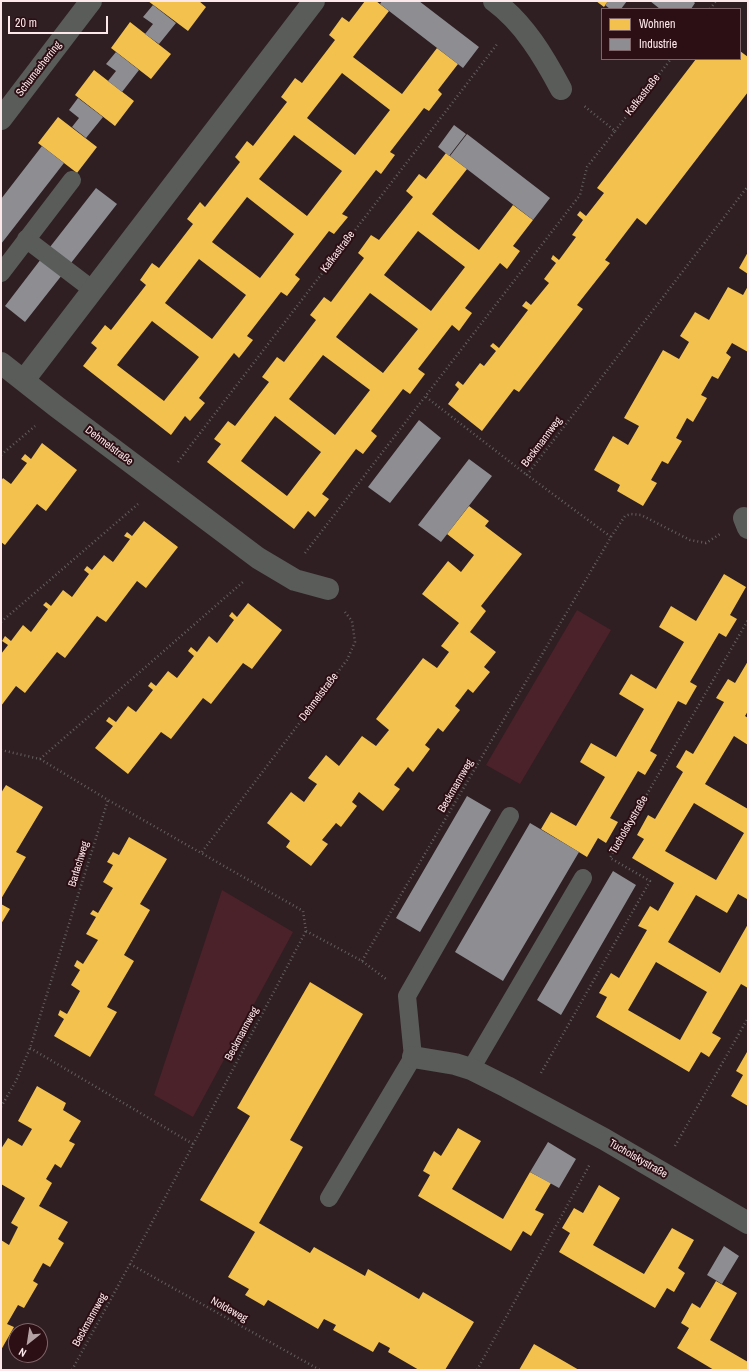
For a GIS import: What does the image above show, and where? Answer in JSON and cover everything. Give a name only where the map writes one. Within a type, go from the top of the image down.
[{"type":"street","name":"Schumacherring","points":[[1,119],[92,1]]},
{"type":"street","points":[[24,380],[314,1]]},
{"type":"street","points":[[494,1],[516,20],[544,57],[562,89]]},
{"type":"street","name":"Dehmelstraße","points":[[1,363],[57,407],[258,558],[295,580],[328,589]]},
{"type":"street","name":"Tucholskystraße","points":[[412,1057],[455,1064],[471,1069],[604,1139],[748,1223]]},
{"type":"lane","points":[[1,273],[72,180]]},
{"type":"lane","points":[[26,239],[93,290]]},
{"type":"lane","points":[[329,1198],[412,1057],[407,996],[510,816]]},
{"type":"lane","points":[[471,1069],[582,878]]},
{"type":"path","name":"Kafkastraße","points":[[160,485],[516,20]]},
{"type":"path","name":"Kafkastraße","points":[[288,575],[580,195],[587,167],[670,60]]},
{"type":"path","points":[[562,89],[615,131]]},
{"type":"path","name":"Beckmannweg","points":[[72,1370],[194,1144],[306,930],[362,961],[611,537],[527,474],[748,186]]},
{"type":"path","points":[[426,397],[527,474]]},
{"type":"path","points":[[1,455],[57,407]]},
{"type":"path","points":[[1,622],[160,485]]},
{"type":"path","points":[[611,537],[625,516],[631,514],[641,515],[690,540],[706,542],[746,523]]},
{"type":"path","points":[[40,759],[266,562]]},
{"type":"path","name":"Dehmelstraße","points":[[202,852],[347,660],[355,642],[352,621],[328,589]]},
{"type":"path","name":"Tucholskystraße","points":[[527,1098],[650,881],[610,858],[748,620]]},
{"type":"path","points":[[1,750],[40,759],[108,800],[202,852],[303,911],[306,930]]},
{"type":"path","name":"Barlachweg","points":[[1,1107],[16,1081],[30,1048],[108,800]]},
{"type":"path","points":[[689,1122],[748,1018]]},
{"type":"path","points":[[30,1048],[194,1144]]},
{"type":"path","points":[[477,1370],[604,1139]]},
{"type":"path","name":"Noldeweg","points":[[130,1264],[320,1370]]},
{"type":"shaded area","points":[[577,610],[611,630],[520,784],[486,765]]},
{"type":"shaded area","points":[[222,890],[293,932],[193,1117],[154,1095]]},
{"type":"building: Wohnen","points":[[148,1],[199,1],[206,7],[188,31]]},
{"type":"building: Wohnen","points":[[365,1],[376,1],[389,11],[353,57],[402,94],[437,48],[458,64],[438,90],[442,94],[429,111],[424,108],[390,152],[395,155],[381,174],[376,170],[342,214],[348,217],[334,234],[329,231],[295,275],[300,279],[287,296],[281,292],[247,336],[253,340],[239,358],[234,353],[199,398],[205,403],[190,421],[185,416],[171,435],[83,366],[97,348],[91,343],[105,325],[111,330],[146,285],[140,280],[152,263],[159,268],[193,224],[187,219],[200,202],[205,207],[240,162],[235,157],[247,141],[253,146],[287,102],[281,97],[295,78],[302,83],[335,40],[329,35],[342,17],[349,22]],"holes":[[[342,73],[390,110],[355,155],[307,118]],[[294,135],[342,171],[307,216],[259,179]],[[247,197],[294,234],[260,278],[212,242]],[[199,259],[246,295],[212,339],[165,303]],[[152,321],[199,357],[164,401],[117,365]]]},
{"type":"building: Wohnen","points":[[596,1],[608,1],[604,7]]},
{"type":"building: Wohnen","points":[[130,22],[171,54],[151,79],[111,48]]},
{"type":"building: Wohnen","points":[[741,52],[748,57],[748,92],[646,225],[637,218],[605,260],[610,263],[577,305],[583,309],[519,392],[514,389],[482,431],[448,404],[459,389],[455,385],[458,381],[463,385],[480,363],[484,366],[496,351],[490,346],[493,343],[499,348],[528,310],[522,306],[526,301],[531,305],[549,283],[544,279],[556,263],[551,259],[553,255],[559,260],[576,237],[572,235],[583,220],[577,215],[580,211],[586,216],[604,193],[597,188],[695,60],[741,60]]},
{"type":"building: Wohnen","points":[[94,70],[134,101],[115,126],[75,95]]},
{"type":"building: Wohnen","points":[[58,117],[97,147],[77,173],[38,143]]},
{"type":"building: Wohnen","points":[[446,153],[467,169],[432,214],[479,250],[513,205],[533,220],[513,246],[520,251],[507,269],[500,263],[465,308],[472,313],[459,331],[452,325],[418,369],[425,374],[410,394],[403,389],[371,431],[377,436],[363,454],[356,449],[322,494],[329,499],[315,517],[308,511],[294,529],[207,462],[221,444],[214,439],[228,421],[235,426],[269,382],[262,377],[277,357],[284,362],[316,320],[310,315],[324,297],[331,302],[364,258],[358,253],[371,235],[379,240],[413,197],[406,191],[419,174],[426,179]],"holes":[[[418,231],[465,267],[431,311],[384,275]],[[370,293],[418,329],[383,373],[336,337]],[[323,355],[370,390],[335,435],[289,399]],[[275,416],[321,452],[287,496],[241,461]]]},
{"type":"building: Wohnen","points":[[748,252],[748,274],[739,268]]},
{"type":"building: Wohnen","points":[[748,286],[748,352],[732,343],[726,353],[731,357],[718,379],[712,376],[701,395],[707,398],[693,422],[687,418],[676,438],[682,441],[668,464],[662,461],[651,480],[657,483],[643,506],[617,491],[620,485],[594,470],[613,436],[628,445],[639,426],[624,418],[663,350],[679,359],[689,342],[680,336],[695,312],[709,320],[728,287],[743,295]]},
{"type":"building: Wohnen","points":[[42,443],[77,470],[46,511],[37,504],[5,545],[1,542],[1,481],[3,478],[11,484],[27,463],[21,459],[25,454],[31,459]]},
{"type":"building: Wohnen","points":[[469,506],[489,521],[485,526],[522,554],[481,606],[486,611],[470,632],[496,652],[484,667],[490,672],[473,693],[468,689],[455,706],[460,710],[443,732],[438,728],[425,745],[430,749],[413,772],[408,767],[394,785],[400,789],[383,811],[359,792],[352,802],[357,806],[341,827],[336,823],[322,840],[328,844],[311,866],[286,847],[290,841],[267,823],[291,792],[304,802],[317,784],[308,778],[326,755],[339,766],[362,736],[376,746],[389,730],[376,719],[423,658],[437,668],[449,652],[441,646],[459,623],[422,594],[448,561],[461,572],[474,555],[447,534]]},
{"type":"building: Wohnen","points":[[144,521],[178,547],[146,588],[137,581],[106,622],[97,616],[65,658],[57,652],[25,693],[16,686],[1,706],[1,654],[8,645],[2,641],[5,636],[11,641],[23,625],[31,632],[48,609],[43,605],[46,602],[51,606],[63,590],[72,597],[89,574],[84,570],[87,566],[92,570],[104,555],[113,562],[130,539],[124,536],[127,532],[132,536]]},
{"type":"building: Wohnen","points":[[724,574],[746,587],[730,615],[737,619],[726,637],[719,633],[690,682],[697,686],[686,705],[678,701],[650,751],[657,755],[645,775],[638,771],[610,818],[618,822],[606,843],[598,838],[587,857],[541,829],[551,812],[576,826],[605,777],[580,762],[591,743],[616,757],[644,709],[619,694],[631,674],[656,689],[684,642],[659,627],[671,606],[696,621]]},
{"type":"building: Wohnen","points":[[248,603],[282,630],[252,669],[243,663],[211,704],[203,698],[171,739],[161,732],[128,774],[95,748],[113,726],[106,721],[109,717],[116,722],[128,706],[136,712],[153,690],[148,686],[151,682],[156,686],[168,671],[177,678],[194,656],[188,651],[191,647],[197,652],[209,636],[217,643],[234,620],[229,616],[232,612],[237,617]]},
{"type":"building: Wohnen","points":[[748,661],[748,711],[745,716],[748,718],[748,745],[734,736],[705,784],[748,809],[748,896],[747,899],[738,894],[727,913],[696,895],[668,942],[720,973],[748,924],[748,988],[741,984],[712,1033],[721,1038],[709,1057],[701,1052],[689,1072],[596,1017],[607,997],[599,993],[611,973],[619,978],[647,930],[638,926],[650,906],[658,911],[674,883],[632,858],[644,839],[637,835],[648,815],[655,819],[683,772],[676,767],[686,750],[693,754],[724,702],[716,698],[728,679],[735,683]],"holes":[[[694,803],[744,833],[716,880],[665,851]],[[656,962],[707,992],[680,1040],[628,1010]]]},
{"type":"building: Wohnen","points":[[6,785],[43,807],[16,852],[26,857],[1,899],[1,793]]},
{"type":"building: Wohnen","points":[[129,837],[167,859],[140,904],[150,910],[124,955],[134,961],[107,1007],[117,1012],[90,1057],[54,1036],[64,1019],[58,1015],[60,1010],[67,1014],[80,991],[71,985],[80,970],[74,966],[77,960],[83,964],[98,940],[86,934],[96,917],[90,914],[93,910],[98,913],[113,888],[103,882],[113,865],[107,862],[113,852],[119,855]]},
{"type":"building: Wohnen","points":[[1,904],[10,909],[1,924]]},
{"type":"building: Wohnen","points":[[310,982],[363,1014],[290,1140],[303,1147],[259,1223],[310,1253],[314,1247],[365,1276],[368,1269],[419,1299],[423,1292],[474,1322],[445,1370],[419,1370],[388,1352],[390,1348],[379,1342],[373,1352],[333,1330],[336,1325],[324,1319],[318,1329],[268,1300],[264,1306],[245,1295],[249,1289],[228,1277],[255,1232],[200,1200],[250,1116],[237,1108]]},
{"type":"building: Wohnen","points":[[747,1052],[748,1106],[731,1096],[743,1075],[736,1071]]},
{"type":"building: Wohnen","points":[[37,1086],[66,1103],[63,1110],[81,1121],[69,1141],[75,1144],[61,1168],[55,1164],[46,1179],[52,1183],[39,1206],[68,1222],[58,1239],[64,1243],[50,1267],[43,1263],[33,1281],[38,1284],[24,1308],[18,1305],[7,1324],[8,1338],[1,1350],[1,1240],[9,1245],[18,1227],[11,1223],[25,1198],[1,1184],[1,1149],[8,1138],[22,1146],[32,1129],[18,1121]]},
{"type":"building: Wohnen","points":[[458,1128],[481,1141],[452,1189],[503,1219],[530,1172],[551,1183],[535,1210],[544,1214],[531,1236],[523,1231],[511,1251],[418,1196],[430,1175],[423,1171],[434,1151],[441,1156]]},
{"type":"building: Wohnen","points":[[599,1185],[620,1198],[593,1245],[644,1274],[672,1228],[694,1240],[678,1268],[685,1273],[674,1292],[667,1288],[655,1308],[559,1252],[570,1233],[562,1228],[574,1208],[583,1213]]},
{"type":"building: Wohnen","points":[[716,1281],[737,1293],[710,1340],[748,1362],[748,1370],[714,1370],[677,1348],[689,1328],[681,1323],[692,1303],[700,1308]]},
{"type":"building: Wohnen","points":[[534,1344],[567,1363],[579,1370],[519,1370]]},
{"type":"building: Industrie","points":[[382,1],[419,1],[479,47],[463,68],[380,4]]},
{"type":"building: Industrie","points":[[608,1],[627,1],[622,8],[609,8],[605,5]]},
{"type":"building: Industrie","points":[[650,1],[693,1],[695,3],[692,8],[659,8]]},
{"type":"building: Industrie","points":[[153,5],[176,23],[159,44],[145,34],[153,24],[143,17]]},
{"type":"building: Industrie","points":[[116,52],[139,70],[122,92],[108,81],[116,71],[106,64]]},
{"type":"building: Industrie","points":[[78,98],[103,117],[86,138],[72,127],[79,118],[69,110]]},
{"type":"building: Industrie","points":[[454,125],[466,134],[449,156],[438,147]]},
{"type":"building: Industrie","points":[[467,134],[550,198],[533,220],[450,156]]},
{"type":"building: Industrie","points":[[42,146],[64,163],[1,244],[1,199]]},
{"type":"building: Industrie","points":[[96,188],[117,204],[71,263],[50,247]]},
{"type":"building: Industrie","points":[[41,259],[62,275],[25,322],[5,306]]},
{"type":"building: Industrie","points":[[419,420],[441,438],[390,503],[368,487]]},
{"type":"building: Industrie","points":[[469,459],[492,476],[441,542],[418,525]]},
{"type":"building: Industrie","points":[[467,796],[491,810],[420,932],[396,918]]},
{"type":"building: Industrie","points":[[530,823],[579,852],[503,981],[455,952]]},
{"type":"building: Industrie","points":[[613,871],[636,885],[561,1015],[537,1000]]},
{"type":"building: Industrie","points":[[548,1142],[576,1159],[559,1188],[530,1172]]},
{"type":"building: Industrie","points":[[724,1246],[739,1256],[722,1284],[707,1275]]}]
